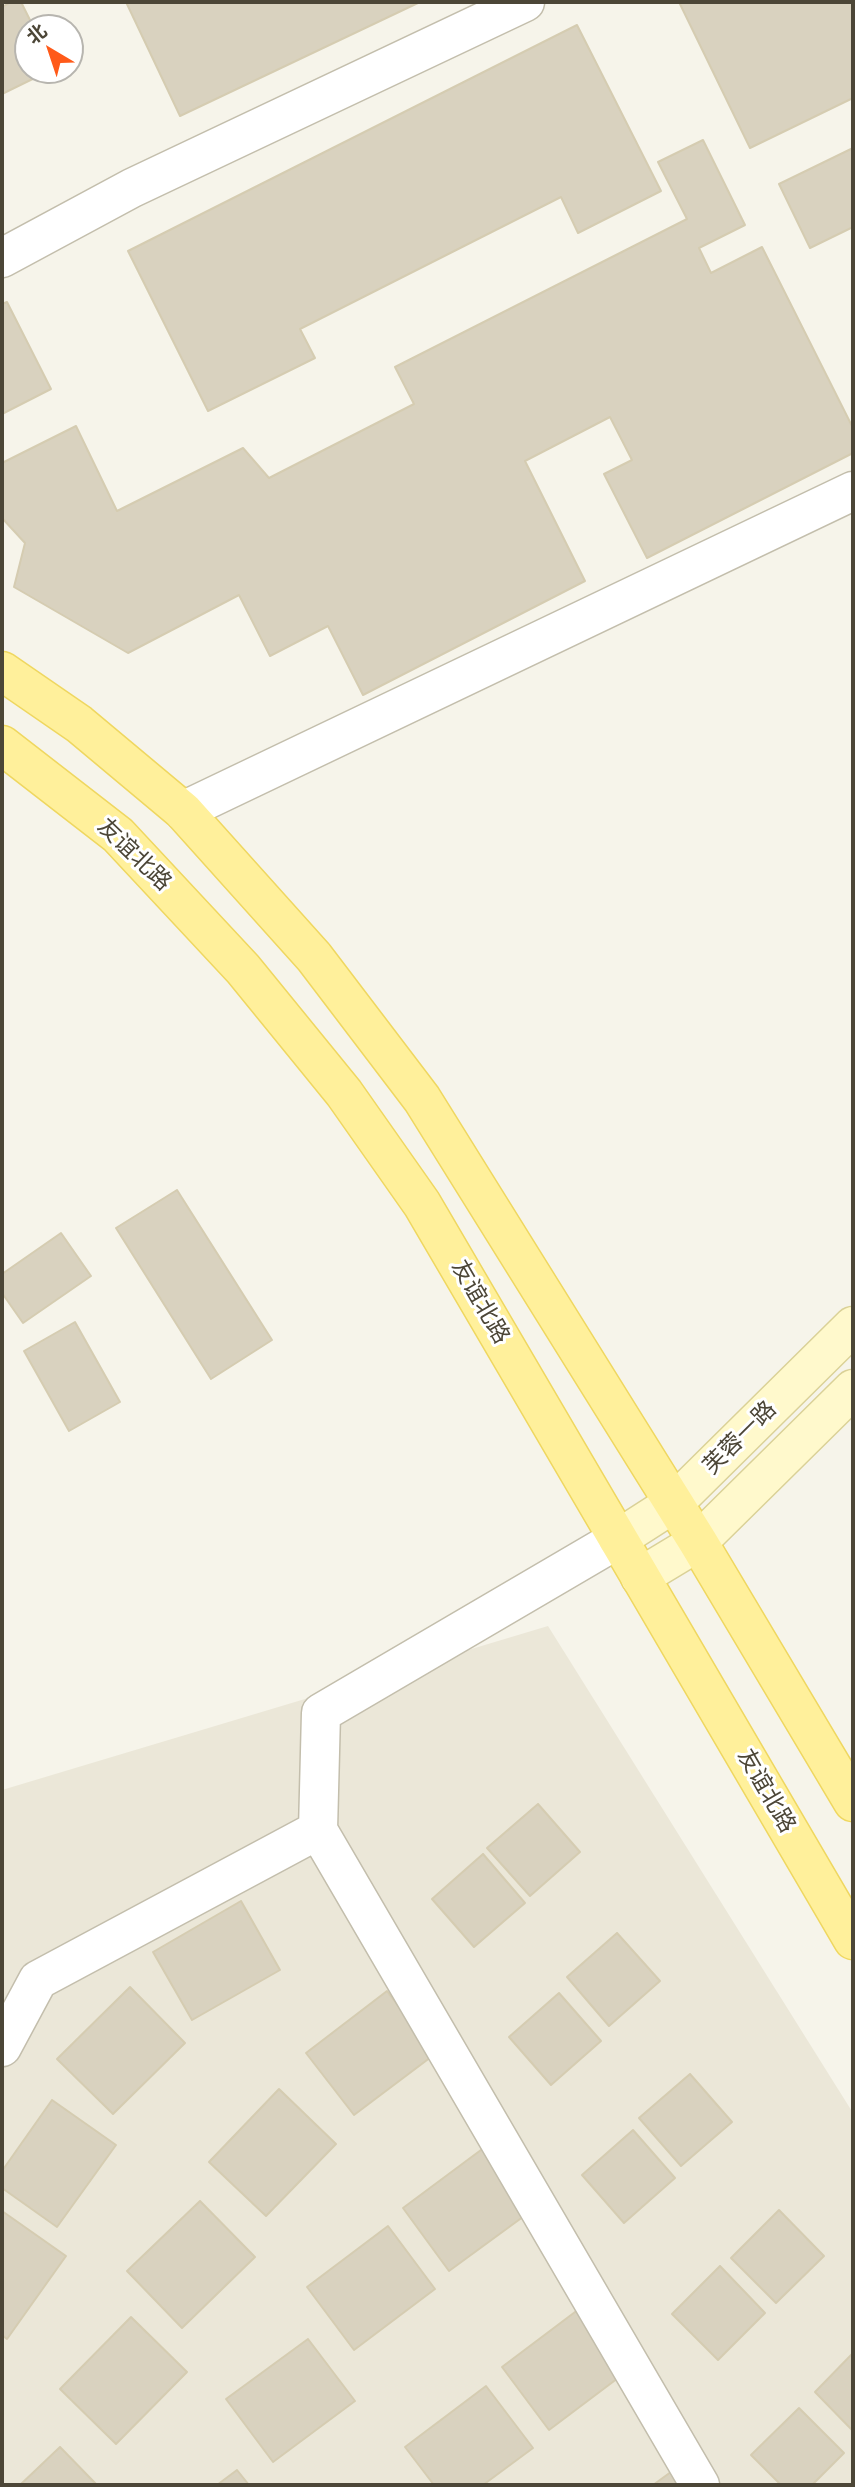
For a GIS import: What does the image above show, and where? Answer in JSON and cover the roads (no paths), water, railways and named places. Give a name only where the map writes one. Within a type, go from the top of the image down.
[{"type":"main road","points":[[2,671],[79,724],[183,811],[314,957],[422,1099],[698,1542],[853,1802]]},
{"type":"main road","name":"友谊北路","points":[[2,745],[118,835],[243,969],[344,1093],[422,1204],[853,1940]]},
{"type":"street","points":[[2,258],[132,188],[524,2]]},
{"type":"street","points":[[183,811],[853,491]]},
{"type":"street","name":"芙蓉一路","points":[[618,1539],[674,1503],[853,1326]]},
{"type":"street","name":"芙蓉一路","points":[[640,1577],[698,1542],[853,1389]]},
{"type":"street","points":[[618,1539],[321,1713],[318,1830],[700,2485]]},
{"type":"street","points":[[2,2047],[38,1980],[318,1830]]}]
